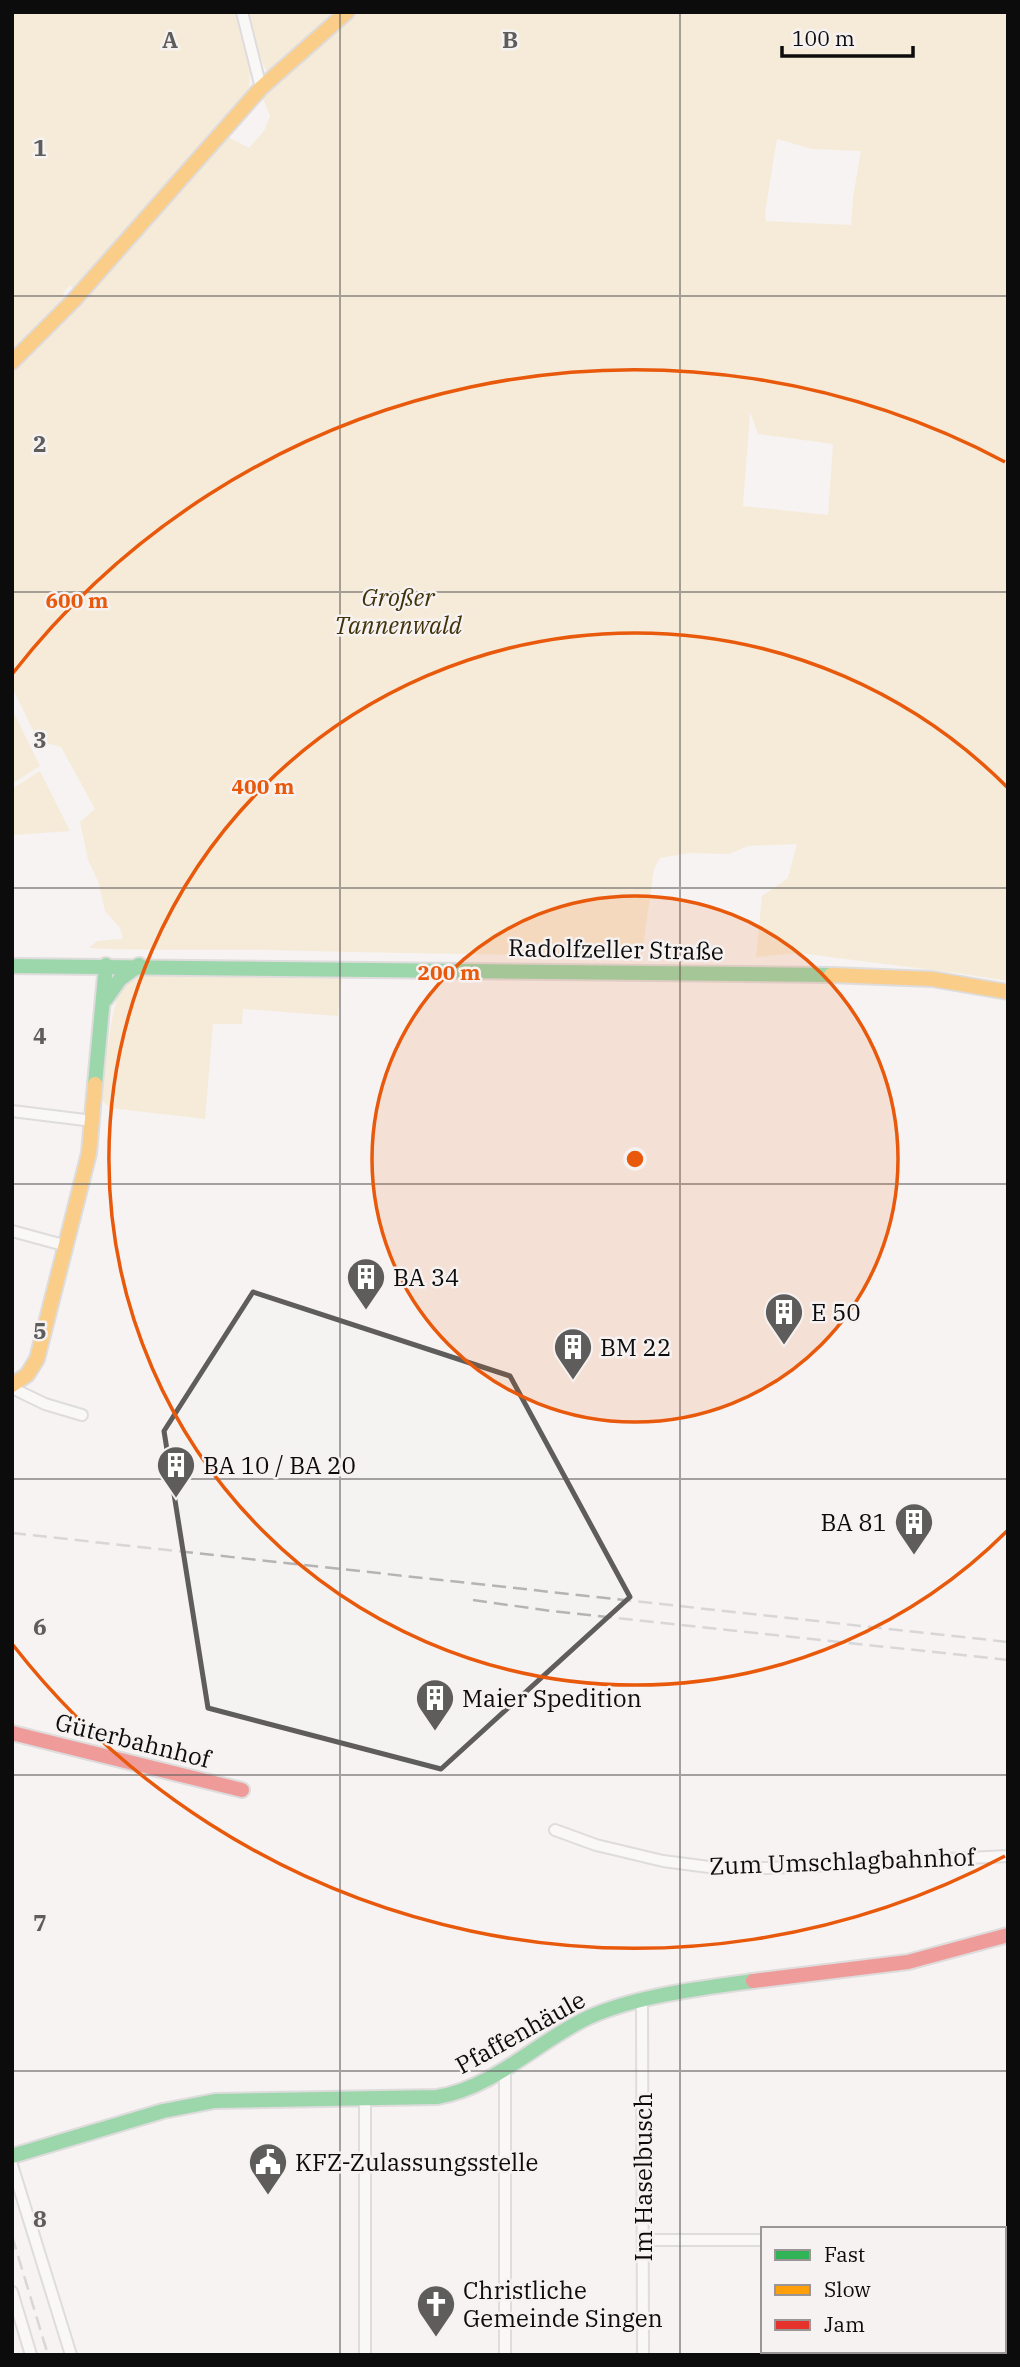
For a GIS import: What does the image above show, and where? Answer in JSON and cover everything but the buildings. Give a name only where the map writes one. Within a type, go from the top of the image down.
[{"type":"street","points":[[242,12],[261,88]]},
{"type":"street","points":[[12,362],[74,300],[261,88],[347,12]]},
{"type":"street","points":[[82,1415],[45,1404],[12,1386],[27,1375],[37,1359],[82,1186],[93,1121],[106,965]]},
{"type":"street","points":[[104,1003],[116,981],[139,965]]},
{"type":"street","name":"Radolfzeller Straße","points":[[12,966],[139,965],[896,976],[1008,992]]},
{"type":"street","points":[[12,1111],[93,1121]]},
{"type":"street","points":[[12,1231],[68,1246]]},
{"type":"street","name":"Güterbahnhof","points":[[12,1733],[242,1790]]},
{"type":"street","name":"Zum Umschlagbahnhof","points":[[555,1830],[596,1844],[663,1861],[709,1867],[769,1868],[1008,1856]]},
{"type":"street","name":"Pfaffenhäule","points":[[12,2156],[47,2148],[179,2106],[215,2101],[365,2099],[455,2094],[505,2068],[588,2018],[642,2000],[740,1983],[908,1962],[1008,1935]]},
{"type":"street","name":"Im Haselbusch","points":[[642,2000],[643,2355]]},
{"type":"street","points":[[505,2068],[505,2355]]},
{"type":"street","points":[[365,2099],[365,2355]]},
{"type":"street","points":[[12,2165],[71,2355]]},
{"type":"street","points":[[644,2240],[761,2241]]},
{"type":"street","points":[[12,2292],[31,2355]]},
{"type":"highlighted area","points":[[253,1292],[510,1376],[630,1597],[441,1769],[208,1708],[164,1431]]},
{"type":"green space","points":[[12,12],[236,12],[250,69],[249,89],[75,292],[70,285],[63,293],[67,302],[12,354]]},
{"type":"green space","points":[[248,12],[335,12],[267,72],[254,45]]},
{"type":"green space","name":"Großer Tannenwald","points":[[355,12],[1008,12],[1008,981],[798,953],[756,957],[762,896],[788,878],[797,844],[748,846],[729,854],[689,853],[660,858],[654,869],[642,954],[89,948],[97,941],[123,939],[120,928],[105,911],[98,881],[88,860],[80,822],[95,809],[61,747],[38,741],[12,687],[12,370],[74,308],[218,143],[228,137],[249,148],[264,131],[270,116],[262,96]],"holes":[[[777,139],[812,149],[861,151],[851,225],[766,221]],[[750,412],[758,434],[833,444],[828,515],[743,506]]]},
{"type":"green space","points":[[12,709],[40,766],[12,784]]},
{"type":"green space","points":[[40,771],[70,831],[12,835],[12,789]]},
{"type":"green space","points":[[157,973],[342,975],[338,1016],[243,1009],[242,1024],[213,1024],[205,1119],[110,1108],[102,1100],[109,1037],[120,991],[130,980]]},
{"type":"railway","points":[[12,1533],[1008,1642]]},
{"type":"railway","points":[[473,1600],[551,1611],[1008,1660]]},
{"type":"railway","points":[[12,2236],[48,2355]]},
{"type":"traffic: fast","points":[[95,1084],[106,965]]},
{"type":"traffic: fast","points":[[106,999],[120,979],[139,965]]},
{"type":"traffic: fast","points":[[12,966],[831,975]]},
{"type":"traffic: fast","points":[[12,2156],[163,2111],[215,2101],[437,2097],[477,2084],[568,2028],[606,2010],[668,1994],[753,1981]]},
{"type":"traffic: slow","points":[[12,362],[74,300],[261,88],[347,12]]},
{"type":"traffic: slow","points":[[831,975],[932,979],[1008,992]]},
{"type":"traffic: slow","points":[[12,1385],[27,1375],[37,1359],[89,1153],[95,1084]]},
{"type":"traffic: jam","points":[[12,1733],[242,1790]]},
{"type":"traffic: jam","points":[[753,1981],[908,1962],[1008,1935]]},
{"type":"place","name":"BA 34","points":[[366,1311]]},
{"type":"place","name":"E 50","points":[[784,1346]]},
{"type":"place","name":"BM 22","points":[[573,1381]]},
{"type":"place","name":"BA 10 / BA 20","points":[[176,1499]]},
{"type":"place","name":"BA 81","points":[[914,1556]]},
{"type":"place","name":"Maier Spedition","points":[[435,1732]]},
{"type":"place","name":"KFZ-Zulassungsstelle","points":[[268,2196]]},
{"type":"place","name":"Christliche Gemeinde Singen","points":[[436,2338]]}]
